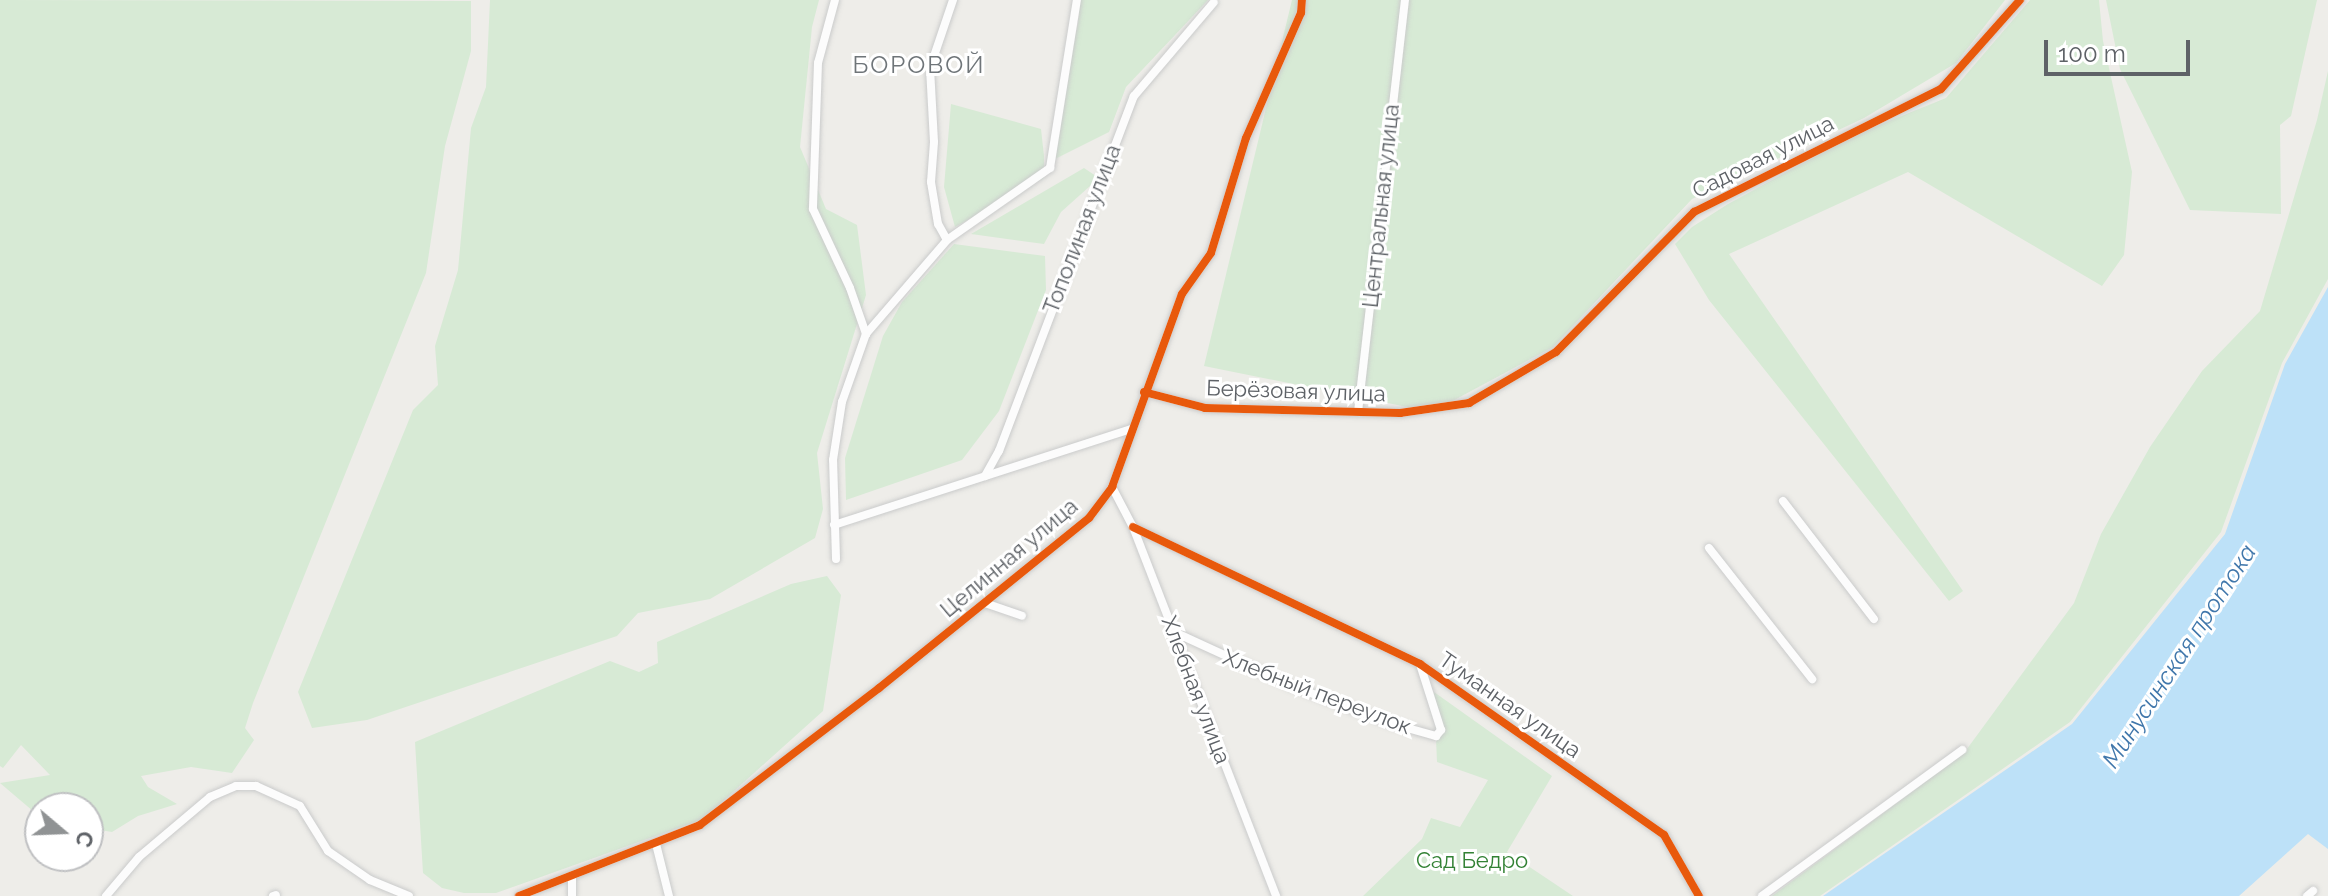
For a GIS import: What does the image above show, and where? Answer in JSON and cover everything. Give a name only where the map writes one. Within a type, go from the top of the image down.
[{"type":"street","points":[[835,0],[818,63],[813,209],[850,288],[866,334]]},
{"type":"street","points":[[947,240],[938,224],[931,182],[934,142],[930,68],[953,0]]},
{"type":"street","points":[[836,559],[833,460],[842,402],[866,334],[947,240],[1050,168],[1077,0]]},
{"type":"street","name":"Целинная улица","points":[[519,896],[700,825],[1089,518],[1112,487],[1182,294],[1211,253],[1246,138],[1301,13],[1302,0]]},
{"type":"street","name":"Центральная улица","points":[[1358,412],[1405,0]]},
{"type":"street","name":"Садовая улица","points":[[1400,413],[1469,403],[1556,352],[1694,212],[1775,168],[1941,89],[2020,0]]},
{"type":"street","name":"Тополиная улица","points":[[985,476],[999,451],[1134,96],[1214,2]]},
{"type":"street","name":"Берёзовая улица","points":[[1144,392],[1205,408],[1400,413]]},
{"type":"street","points":[[834,525],[1132,429]]},
{"type":"street","name":"Хлебная улица","points":[[1112,487],[1133,527],[1276,896]]},
{"type":"street","points":[[1783,501],[1874,619]]},
{"type":"street","name":"Туманная улица","points":[[1133,527],[1420,664],[1664,835],[1699,896]]},
{"type":"street","points":[[1709,548],[1812,679]]},
{"type":"street","points":[[985,603],[1022,616]]},
{"type":"street","name":"Хлебный переулок","points":[[1174,632],[1292,686],[1436,736],[1441,730],[1420,664]]},
{"type":"street","points":[[1762,896],[1962,750]]},
{"type":"street","points":[[106,896],[139,857],[210,797],[236,786],[256,786],[300,806],[328,851],[370,880],[409,896]]},
{"type":"street","points":[[656,844],[669,896]]},
{"type":"street","points":[[572,877],[572,896]]},
{"type":"green space","points":[[0,0],[471,1],[471,51],[445,146],[426,273],[253,703],[245,728],[254,740],[232,773],[191,767],[141,776],[148,787],[177,804],[138,816],[112,832],[104,831],[104,792],[24,792],[24,803],[0,783],[50,775],[21,745],[3,768],[0,766]]},
{"type":"green space","points":[[490,0],[819,0],[812,27],[800,147],[826,209],[857,225],[866,295],[817,453],[823,509],[815,538],[710,599],[638,613],[617,636],[367,720],[312,728],[298,692],[413,410],[438,385],[435,346],[458,270],[471,128],[486,87]]},
{"type":"green space","points":[[1080,0],[1208,0],[1126,87],[1109,132],[1055,159],[1058,101],[1078,24]]},
{"type":"green space","points":[[1292,0],[2005,0],[1956,63],[1864,118],[1692,199],[1553,347],[1432,412],[1204,366]]},
{"type":"green space","points":[[2030,0],[2099,0],[2103,41],[2132,172],[2124,255],[2102,286],[1908,172],[1729,254],[1963,591],[1949,601],[1709,300],[1675,244],[1692,227],[1728,204],[1857,134],[1946,98]]},
{"type":"green space","points":[[2106,0],[2317,0],[2291,116],[2280,125],[2281,214],[2190,210],[2120,69]]},
{"type":"green space","points":[[2328,71],[2328,279],[2282,363],[2221,532],[2070,722],[1820,896],[1772,896],[1964,753],[2074,603],[2101,534],[2150,447],[2202,371],[2260,311],[2317,120]]},
{"type":"green space","points":[[951,104],[1041,129],[1044,156],[1044,178],[955,227],[944,187]]},
{"type":"green space","points":[[1084,168],[1099,178],[1061,212],[1044,244],[971,234]]},
{"type":"green space","points":[[954,244],[1045,256],[1046,290],[999,411],[962,460],[846,500],[845,458],[883,336],[902,302]]},
{"type":"green space","points":[[827,576],[841,595],[823,711],[703,819],[496,893],[464,893],[442,888],[423,873],[415,742],[610,661],[639,672],[658,663],[657,642],[791,584]]},
{"type":"green space","name":"Сад Бедро","points":[[1434,692],[1552,776],[1507,852],[1573,896],[1363,896],[1422,839],[1431,818],[1460,827],[1488,780],[1437,762]]},
{"type":"water","name":"Минусинская протока","points":[[2328,287],[2328,849],[2308,834],[2239,896],[1823,896],[2072,724],[2225,534],[2285,364]]},
{"type":"cycle path","points":[[519,896],[700,825],[879,688],[1089,518],[1112,487],[1182,294],[1211,253],[1246,138],[1301,13],[1302,0]]},
{"type":"cycle path","points":[[1144,392],[1205,408],[1400,413],[1469,403],[1556,352],[1694,212],[1941,89],[2020,0]]},
{"type":"cycle path","points":[[1133,527],[1420,664],[1664,835],[1699,896]]},
{"type":"district","name":"БОРОВОЙ","points":[[919,65]]}]
